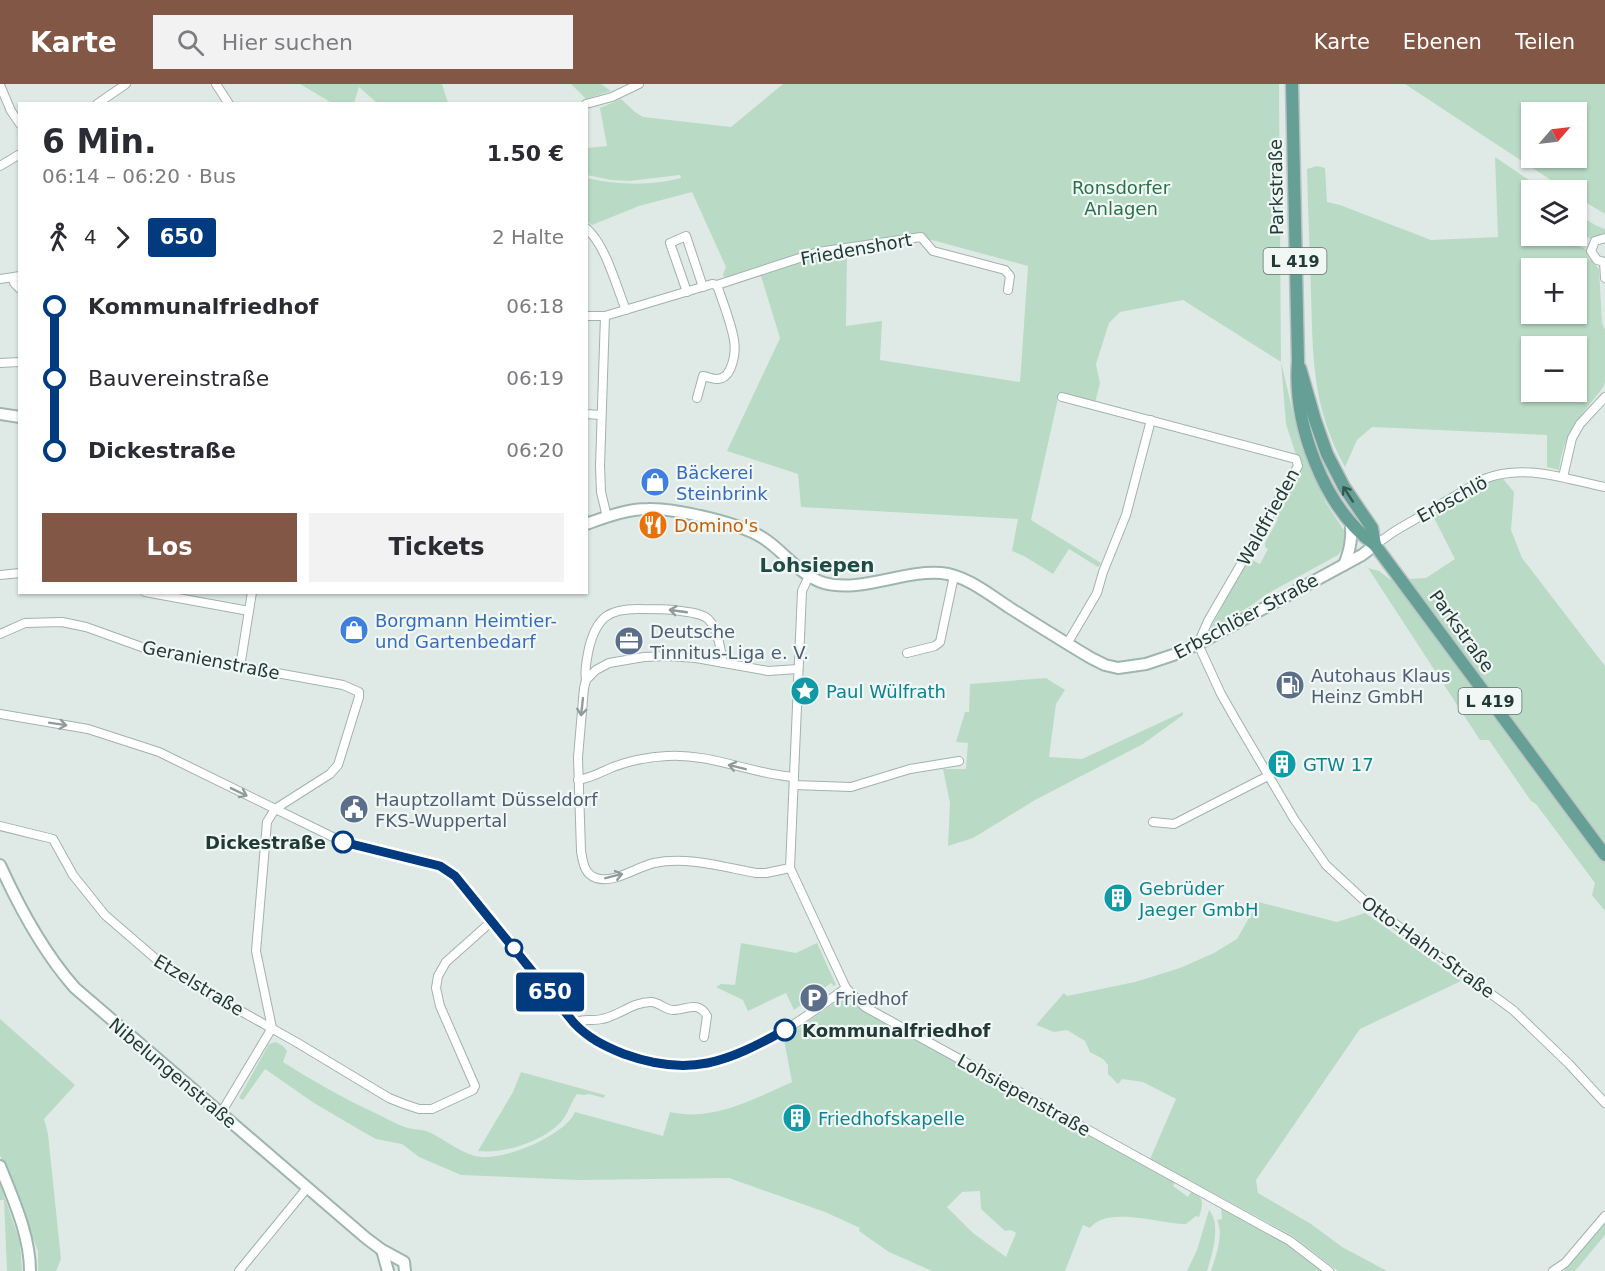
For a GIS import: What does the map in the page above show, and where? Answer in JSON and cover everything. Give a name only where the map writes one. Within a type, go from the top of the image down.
[{"type":"main road","name":"Parkstraße","points":[[1292,84],[1298,361],[1296,381],[1310,451],[1327,485],[1351,524],[1375,544],[1605,855]]},
{"type":"main road","name":"Parkstraße","points":[[1298,361],[1327,454],[1344,487],[1372,528],[1375,544]]},
{"type":"street","points":[[100,102],[126,84]]},
{"type":"street","points":[[216,84],[228,102]]},
{"type":"street","points":[[588,103],[612,97],[639,84]]},
{"type":"street","points":[[0,85],[18,121]]},
{"type":"street","points":[[0,166],[18,155]]},
{"type":"street","points":[[588,230],[594,234],[626,310]]},
{"type":"street","points":[[687,292],[670,243],[686,236],[703,287]]},
{"type":"street","name":"Friedenshort","points":[[588,316],[605,316],[712,284],[717,285],[818,252],[921,237],[933,250],[1005,270],[1010,276],[1008,290]]},
{"type":"street","points":[[1605,238],[1595,241],[1591,251],[1597,260],[1605,262],[1605,278]]},
{"type":"street","points":[[0,279],[16,277]]},
{"type":"street","points":[[697,398],[703,376],[716,379],[725,376],[731,366],[734,353],[735,341],[717,285]]},
{"type":"street","points":[[605,316],[601,492],[607,517]]},
{"type":"street","points":[[0,363],[18,362]]},
{"type":"street","name":"Waldfrieden","points":[[1062,397],[1292,457],[1298,463],[1208,621],[1198,644]]},
{"type":"street","points":[[1563,477],[1572,438],[1580,424],[1605,397]]},
{"type":"street","points":[[0,414],[18,417]]},
{"type":"street","points":[[588,414],[601,415]]},
{"type":"street","points":[[1067,644],[1097,593],[1126,515],[1151,420]]},
{"type":"street","name":"Erbschlö","points":[[1375,544],[1484,479],[1497,474],[1514,471],[1563,477],[1605,487]]},
{"type":"street","name":"Erbschlöer Straße","points":[[588,523],[627,512],[648,509],[732,525],[765,539],[809,576],[824,583],[838,585],[922,574],[942,573],[954,576],[975,586],[1067,644],[1105,665],[1118,668],[1158,661],[1198,644],[1344,564],[1375,544]]},
{"type":"street","points":[[1344,564],[1350,550],[1351,524]]},
{"type":"street","points":[[0,574],[18,573]]},
{"type":"street","name":"Lohsiepenstraße","points":[[809,576],[802,591],[790,868],[846,988],[865,1007],[1290,1241],[1329,1271]]},
{"type":"street","points":[[907,653],[935,646],[940,642],[954,576]]},
{"type":"street","points":[[156,594],[249,611]]},
{"type":"street","points":[[240,667],[252,594]]},
{"type":"street","points":[[723,663],[715,627],[707,617],[663,609],[629,609],[615,611],[605,616],[597,625],[587,659],[581,709],[578,780],[584,867],[594,877],[607,879],[656,863],[678,861],[756,873],[790,868]]},
{"type":"street","name":"Geranienstraße","points":[[0,634],[25,623],[62,622],[86,627],[150,650],[354,688],[359,697],[338,765],[330,774],[275,808]]},
{"type":"street","name":"Otto-Hahn-Straße","points":[[1198,644],[1221,694],[1268,776],[1308,841],[1338,878],[1368,904],[1512,1010],[1569,1064],[1605,1103]]},
{"type":"street","points":[[586,680],[596,670],[609,663],[645,657],[667,656],[768,671],[798,669]]},
{"type":"street","points":[[0,714],[88,729],[159,752],[343,842],[440,866],[455,876],[582,1032],[601,1045],[637,1058],[675,1066],[700,1065],[736,1055],[785,1030],[846,988]]},
{"type":"street","points":[[578,780],[588,779],[632,761],[668,755],[697,757],[794,781],[851,787],[910,769],[959,761]]},
{"type":"street","points":[[1153,822],[1174,824],[1268,776]]},
{"type":"street","points":[[221,1113],[272,1028],[256,951],[267,822],[275,808]]},
{"type":"street","name":"Etzelstraße","points":[[0,826],[53,839],[73,875],[105,915],[171,972],[272,1028],[389,1098],[418,1109],[432,1109],[473,1089],[475,1082],[440,1006],[436,988],[438,976],[446,962],[492,921]]},
{"type":"street","name":"Nibelungenstraße","points":[[0,865],[29,924],[56,965],[75,988],[381,1250],[404,1262],[405,1271]]},
{"type":"street","points":[[574,1023],[583,1018],[605,1019],[641,1003],[652,1002],[673,1010],[691,1006],[701,1008],[707,1016],[704,1037]]},
{"type":"street","points":[[0,1166],[25,1237],[30,1271]]},
{"type":"street","points":[[238,1271],[307,1188]]},
{"type":"street","points":[[1552,1271],[1565,1263],[1605,1216]]},
{"type":"street","points":[[381,1250],[388,1271]]},
{"type":"green space","points":[[300,84],[442,84],[448,102],[376,102],[359,87],[354,102],[330,102]]},
{"type":"green space","points":[[571,84],[601,84],[611,91],[586,99]]},
{"type":"green space","name":"Ronsdorfer Anlagen","points":[[783,84],[1279,84],[1281,362],[1183,300],[1120,312],[1109,323],[1096,364],[1100,383],[1095,403],[1059,394],[1031,520],[1101,563],[1098,567],[1069,549],[1053,574],[1012,551],[1018,519],[801,507],[798,474],[727,451],[780,338],[761,276],[724,277],[726,267],[692,192],[639,206],[592,225],[588,222],[588,178],[634,184],[681,178],[680,175],[629,181],[588,175],[588,148],[607,146],[600,108],[621,99],[643,117],[731,127]],"holes":[[[932,240],[1028,266],[1020,382],[880,360],[882,321],[846,326],[847,252]]]},
{"type":"green space","points":[[1405,84],[1605,84],[1605,214],[1587,203],[1587,180],[1551,180],[1533,168],[1587,168],[1587,102],[1521,102],[1521,160]]},
{"type":"green space","points":[[1495,157],[1529,180],[1521,180],[1521,246],[1579,246],[1587,250],[1589,258],[1599,269],[1602,322],[1605,330],[1605,383],[1569,435],[1559,470],[1547,467],[1547,435],[1372,427],[1357,440],[1345,467],[1326,424],[1316,382],[1307,169],[1317,166],[1325,168],[1327,202],[1431,240],[1498,237]]},
{"type":"green space","points":[[1587,220],[1605,229],[1605,235],[1591,239],[1587,237]]},
{"type":"green space","points":[[1281,362],[1301,446],[1326,503],[1344,530],[1346,539],[1344,547],[1338,555],[1210,629],[1248,558],[1260,564],[1268,549],[1265,543],[1278,519],[1273,516],[1292,482],[1297,458],[1286,424]]},
{"type":"green space","points":[[1500,475],[1514,492],[1511,530],[1522,558],[1605,666],[1605,911],[1592,895],[1595,883],[1536,804],[1531,801],[1489,740],[1480,740],[1368,568],[1379,571],[1391,580],[1426,578],[1455,559],[1433,516]]},
{"type":"green space","points":[[1046,678],[1065,690],[1056,704],[1049,757],[1082,759],[1183,712],[1183,715],[1143,744],[1035,800],[973,838],[948,846],[950,803],[943,769],[966,769],[968,743],[956,742],[965,712],[969,712],[970,684]]},
{"type":"green space","points":[[1258,902],[1337,922],[1365,913],[1461,981],[1360,1029],[1256,1180],[1258,1193],[1311,1224],[1342,1247],[1387,1271],[1338,1271],[1291,1235],[1150,1159],[1176,1099],[1143,1082],[1122,1079],[1118,1084],[1108,1074],[1108,1065],[1103,1059],[1090,1052],[1085,1041],[1067,1030],[1054,1032],[1036,1025],[1064,993],[1067,996],[1135,982],[1180,968],[1214,953],[1237,939]]},
{"type":"green space","points":[[741,943],[796,953],[817,943],[836,985],[831,983],[794,1010],[786,993],[748,1011],[743,1000],[716,987],[721,984],[735,985]]},
{"type":"green space","points":[[841,998],[852,1006],[854,1004],[1175,1182],[1173,1186],[1188,1197],[1191,1192],[1196,1193],[1202,1201],[1199,1217],[1196,1216],[1186,1224],[1121,1217],[1098,1221],[1090,1228],[1083,1225],[1065,1271],[932,1271],[889,1252],[859,1231],[860,1228],[825,1212],[729,1178],[578,1180],[461,1175],[419,1157],[402,1144],[376,1139],[314,1103],[265,1069],[243,1100],[239,1098],[269,1044],[276,1042],[287,1051],[283,1062],[317,1083],[396,1123],[410,1129],[426,1131],[475,1156],[500,1155],[531,1146],[559,1130],[575,1112],[663,1136],[670,1112],[701,1114],[717,1111],[748,1102],[792,1082],[784,1040],[781,1039]],"holes":[[[980,1191],[981,1209],[1005,1231],[1011,1230],[1016,1233],[1006,1257],[973,1233],[947,1207],[962,1192]]]},
{"type":"green space","points":[[0,1019],[75,1085],[44,1119],[48,1134],[61,1259],[56,1271],[38,1271],[38,1251],[0,1155]]},
{"type":"green space","points":[[521,1072],[605,1095],[604,1098],[577,1094],[561,1122],[533,1141],[499,1151],[478,1151],[513,1092]]},
{"type":"green space","points":[[0,1184],[20,1242],[22,1271],[7,1271],[4,1200],[0,1200]]},
{"type":"green space","points":[[1221,1207],[1291,1245],[1324,1271],[1211,1271],[1218,1245],[1220,1232],[1217,1220],[1222,1219]]},
{"type":"green space","points":[[1209,1210],[1213,1216],[1215,1230],[1214,1246],[1207,1271],[1187,1271],[1197,1250]]},
{"type":"green space","points":[[1605,1221],[1605,1235],[1575,1271],[1564,1271]]},
{"type":"bus line","name":"650","points":[[343,842],[440,866],[455,876],[574,1023],[582,1032],[601,1045],[637,1058],[687,1067],[715,1062],[736,1055],[785,1030]]},
{"type":"place","name":"Bäckerei Steinbrink","points":[[655,482]]},
{"type":"place","name":"Domino's","points":[[653,525]]},
{"type":"place","name":"Borgmann Heimtier- und Gartenbedarf","points":[[354,630]]},
{"type":"place","name":"Deutsche Tinnitus-Liga e. V.","points":[[629,641]]},
{"type":"place","name":"Autohaus Klaus Heinz GmbH","points":[[1290,685]]},
{"type":"place","name":"Paul Wülfrath","points":[[805,691]]},
{"type":"place","name":"GTW 17","points":[[1282,764]]},
{"type":"place","name":"Hauptzollamt Düsseldorf FKS-Wuppertal","points":[[354,809]]},
{"type":"place","name":"Dickestraße","points":[[343,842]]},
{"type":"place","name":"Gebrüder Jaeger GmbH","points":[[1118,898]]},
{"type":"place","name":"Friedhof","points":[[814,998]]},
{"type":"place","name":"Kommunalfriedhof","points":[[785,1030]]},
{"type":"place","name":"Friedhofskapelle","points":[[797,1118]]},
{"type":"district","name":"Lohsiepen","points":[[817,565]]}]
